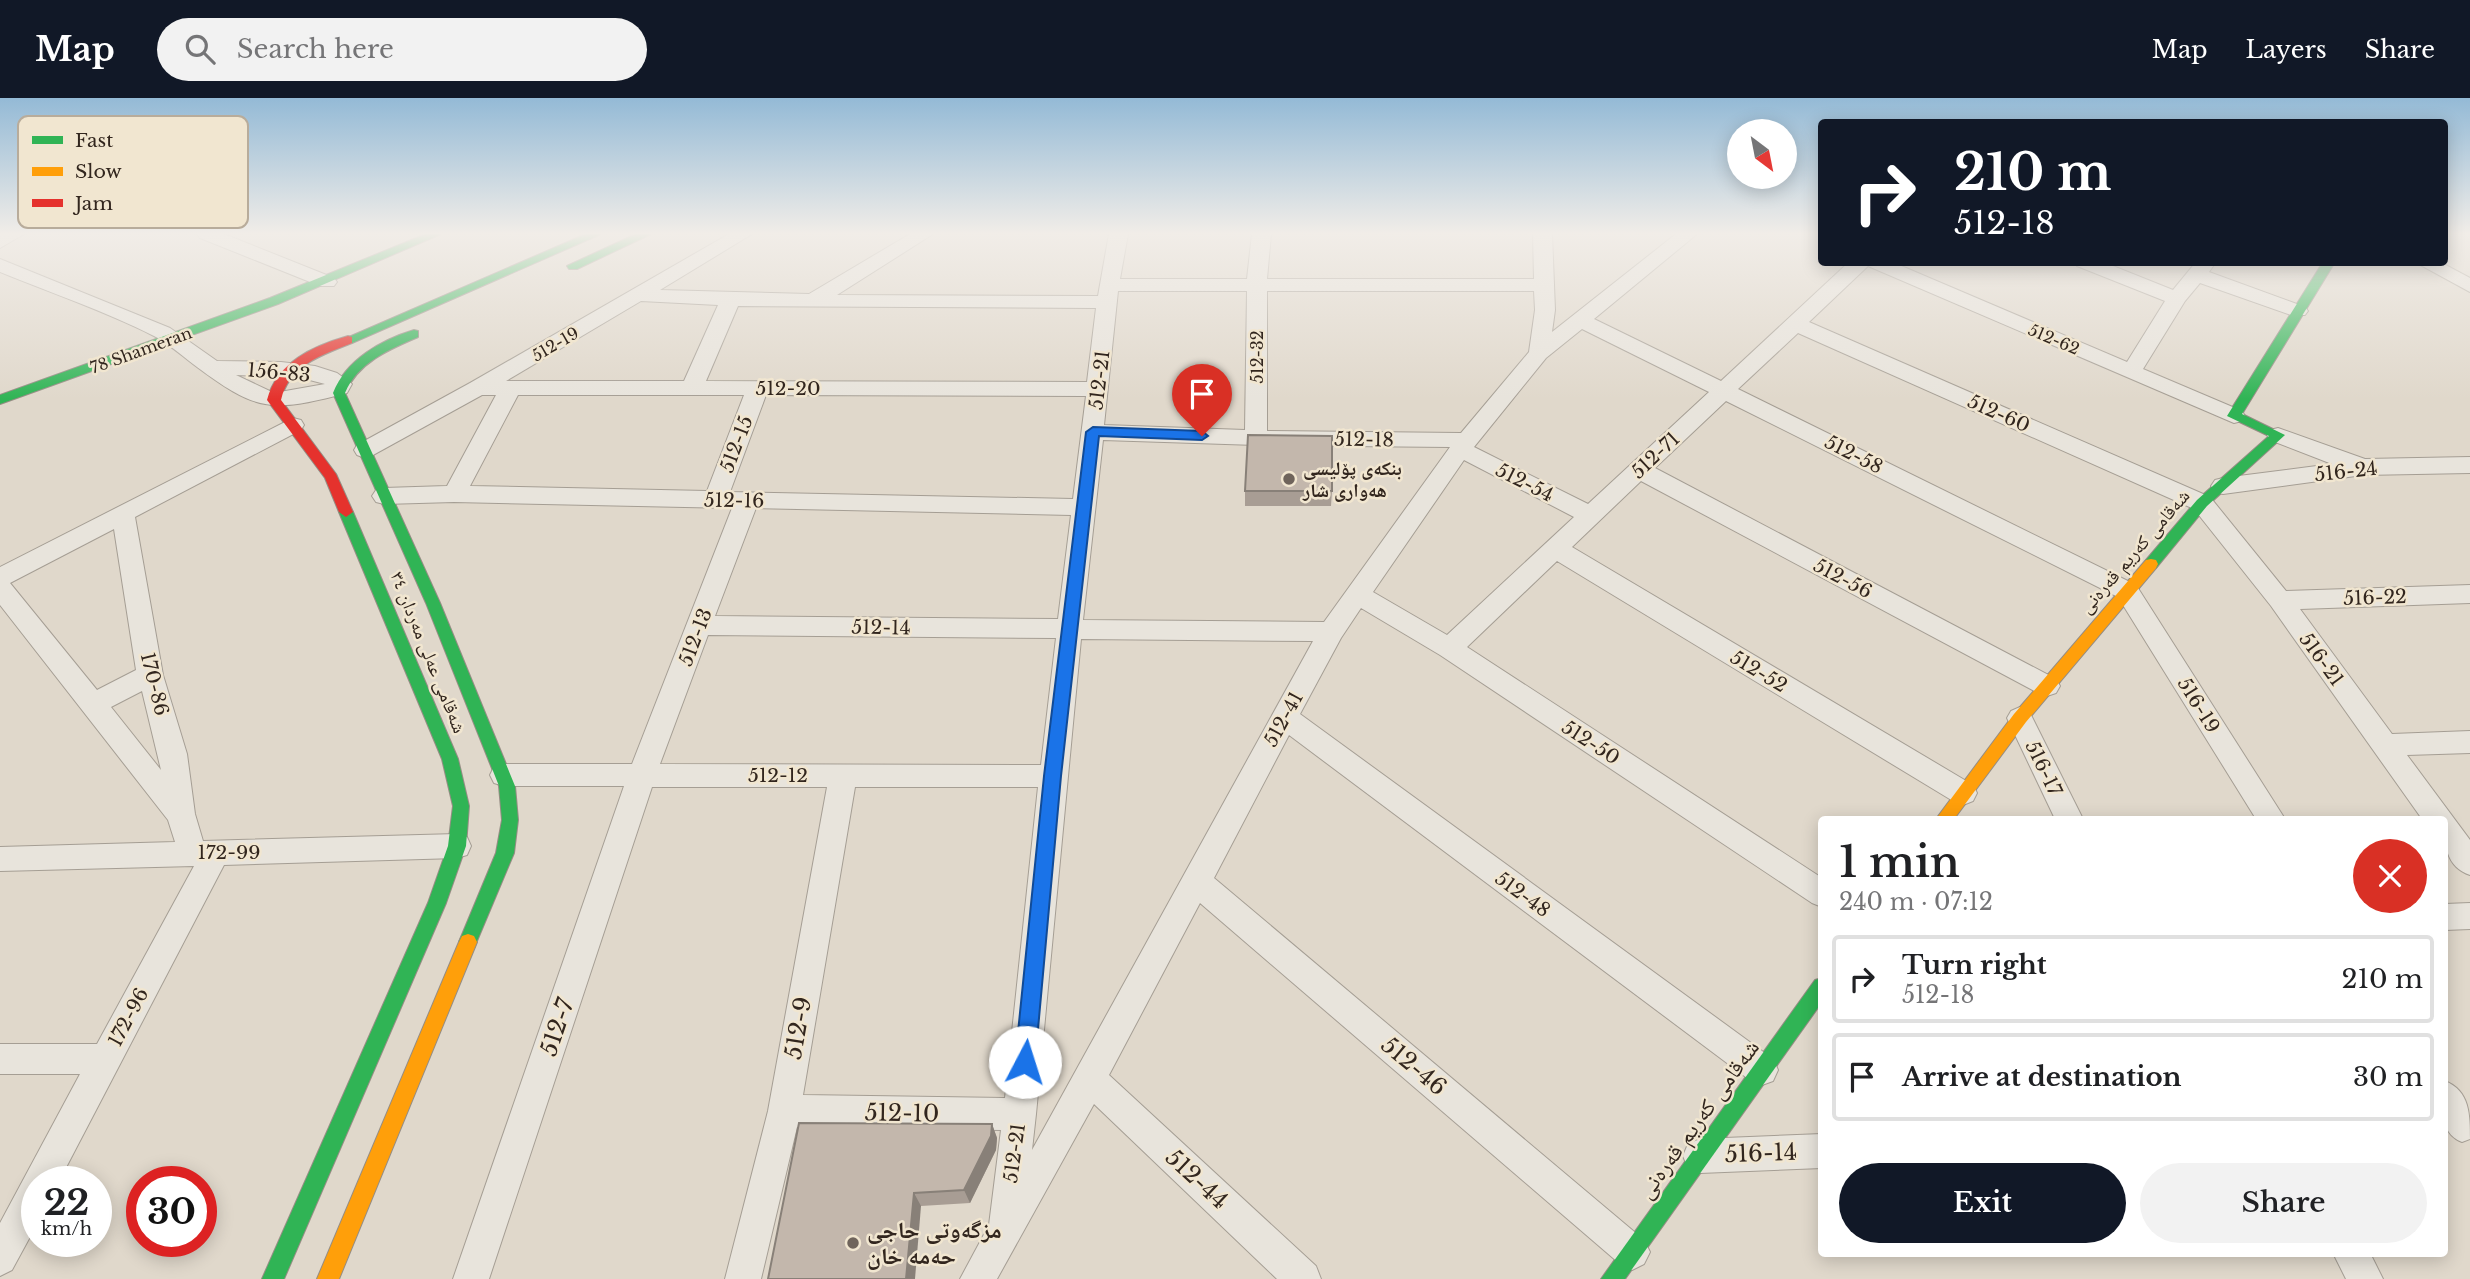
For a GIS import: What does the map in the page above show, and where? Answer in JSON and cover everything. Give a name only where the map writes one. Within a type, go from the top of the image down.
[{"type":"main road","name":"78 Shameran","points":[[0,400],[308,289]]},
{"type":"main road","points":[[274,400],[277,382],[286,371],[344,340],[464,289]]},
{"type":"main road","points":[[2278,435],[2234,416],[2312,289]]},
{"type":"main road","points":[[340,386],[370,357],[428,328]]},
{"type":"main road","name":"شەقامی عەلی مەردان ٣٤","points":[[328,1279],[505,854],[511,824],[510,797],[505,775],[344,407],[340,386]]},
{"type":"main road","name":"شەقامی عەلی مەردان ٣٤","points":[[273,1279],[437,902],[457,846],[461,806],[450,758],[331,477],[274,400]]},
{"type":"main road","name":"شەقامی کەریم قەرەنی","points":[[1946,816],[2020,718],[2202,503],[2278,435]]},
{"type":"main road","points":[[331,477],[368,457]]},
{"type":"main road","name":"شەقامی کەریم قەرەنی","points":[[1612,1279],[1818,992]]},
{"type":"street","name":"156-83","points":[[59,289],[163,332],[216,368],[230,381],[253,394],[274,400],[319,395],[340,386]]},
{"type":"street","name":"512-19","points":[[368,457],[478,388],[649,289]]},
{"type":"street","points":[[812,300],[830,289]]},
{"type":"street","name":"512-21","points":[[1003,1237],[1020,1114],[1066,630],[1084,507],[1110,289]]},
{"type":"street","points":[[639,295],[730,300],[812,300],[1109,294],[1199,289]]},
{"type":"street","name":"512-32","points":[[1256,438],[1257,289]]},
{"type":"street","points":[[1539,353],[1545,310],[1542,289]]},
{"type":"street","name":"512-41","points":[[978,1279],[1090,1079],[1331,632],[1464,444],[1539,353],[1617,289]]},
{"type":"street","name":"512-71","points":[[1449,648],[1833,289]]},
{"type":"street","name":"512-62","points":[[1937,289],[2234,416]]},
{"type":"street","points":[[2154,289],[2177,298]]},
{"type":"street","points":[[2131,372],[2185,289]]},
{"type":"street","points":[[2248,289],[2298,311]]},
{"type":"street","points":[[692,388],[730,300]]},
{"type":"street","name":"512-58","points":[[1580,320],[2127,591]]},
{"type":"street","name":"512-60","points":[[1796,324],[2202,503]]},
{"type":"street","name":"156-83","points":[[216,368],[286,371],[328,378],[340,386]]},
{"type":"street","name":"512-20","points":[[478,388],[1098,389]]},
{"type":"street","name":"512-15","points":[[715,500],[758,388]]},
{"type":"street","points":[[454,495],[510,389]]},
{"type":"street","points":[[0,578],[293,425]]},
{"type":"street","name":"512-18","points":[[1093,432],[1464,444]]},
{"type":"street","points":[[2278,435],[2363,467]]},
{"type":"street","name":"512-54","points":[[1464,444],[1590,515]]},
{"type":"street","name":"516-24","points":[[2223,486],[2363,467],[2470,465]]},
{"type":"street","name":"512-56","points":[[1639,470],[2047,686]]},
{"type":"street","name":"512-16","points":[[384,496],[1084,507]]},
{"type":"street","name":"512-13","points":[[642,774],[747,500]]},
{"type":"street","name":"516-21","points":[[2202,503],[2280,600],[2436,816]]},
{"type":"street","name":"170-86","points":[[123,514],[150,675],[173,754],[181,814],[204,853]]},
{"type":"street","name":"512-52","points":[[1555,548],[1963,793]]},
{"type":"street","points":[[0,588],[181,814]]},
{"type":"street","name":"516-19","points":[[2127,591],[2269,816]]},
{"type":"street","name":"512-50","points":[[1357,594],[1449,648],[1818,891]]},
{"type":"street","name":"516-22","points":[[2280,600],[2470,594]]},
{"type":"street","name":"512-14","points":[[700,625],[1331,632]]},
{"type":"street","points":[[93,704],[150,675]]},
{"type":"street","name":"512-48","points":[[1284,717],[1762,1070]]},
{"type":"street","name":"516-17","points":[[2020,718],[2068,816]]},
{"type":"street","points":[[2384,745],[2470,742]]},
{"type":"street","name":"512-7","points":[[471,1279],[642,774]]},
{"type":"street","name":"512-12","points":[[505,775],[1052,776]]},
{"type":"street","name":"512-9","points":[[743,1279],[783,1111],[843,775]]},
{"type":"street","points":[[2448,832],[2470,863]]},
{"type":"street","name":"172-99","points":[[0,859],[457,846]]},
{"type":"street","name":"172-96","points":[[49,1166],[106,1059],[204,853]]},
{"type":"street","name":"512-46","points":[[1196,881],[1632,1252]]},
{"type":"street","points":[[2448,917],[2470,916]]},
{"type":"street","points":[[0,1059],[106,1059]]},
{"type":"street","name":"512-44","points":[[1090,1079],[1303,1279]]},
{"type":"street","points":[[2448,1103],[2459,1126]]},
{"type":"street","name":"512-10","points":[[783,1111],[1020,1114]]},
{"type":"street","name":"516-14","points":[[1700,1156],[1818,1151]]},
{"type":"street","points":[[0,1258],[21,1219]]},
{"type":"street","points":[[2353,1257],[2365,1279]]},
{"type":"building","name":"بنکەی پۆلیسی هەواری شار","points":[[1248,435],[1332,436],[1332,491],[1245,491]]},
{"type":"building","name":"مزگەوتی حاجی حەمە خان","points":[[799,1123],[992,1124],[991,1136],[964,1190],[914,1193],[906,1279],[768,1279]]},
{"type":"traffic: fast","points":[[0,400],[303,289]]},
{"type":"traffic: fast","points":[[348,340],[467,289]]},
{"type":"traffic: fast","points":[[2151,564],[2202,503],[2278,435],[2234,416],[2312,289]]},
{"type":"traffic: fast","points":[[414,334],[369,356],[350,372],[339,393],[433,603],[507,786],[510,820],[505,853],[468,942]]},
{"type":"traffic: fast","points":[[273,1279],[437,903],[457,846],[461,806],[450,759],[346,512]]},
{"type":"traffic: fast","points":[[1612,1279],[1818,992]]},
{"type":"traffic: slow","points":[[1946,816],[2020,718],[2151,564]]},
{"type":"traffic: slow","points":[[328,1279],[468,942]]},
{"type":"traffic: jam","points":[[346,512],[331,477],[274,400],[277,387],[291,368],[312,355],[348,340]]},
{"type":"place","name":"بنکەی پۆلیسی هەواری شار","points":[[1289,479]]},
{"type":"place","name":"مزگەوتی حاجی حەمە خان","points":[[853,1243]]},
{"type":"route","points":[[1025,1062],[1052,776],[1093,432],[1202,436]]}]
